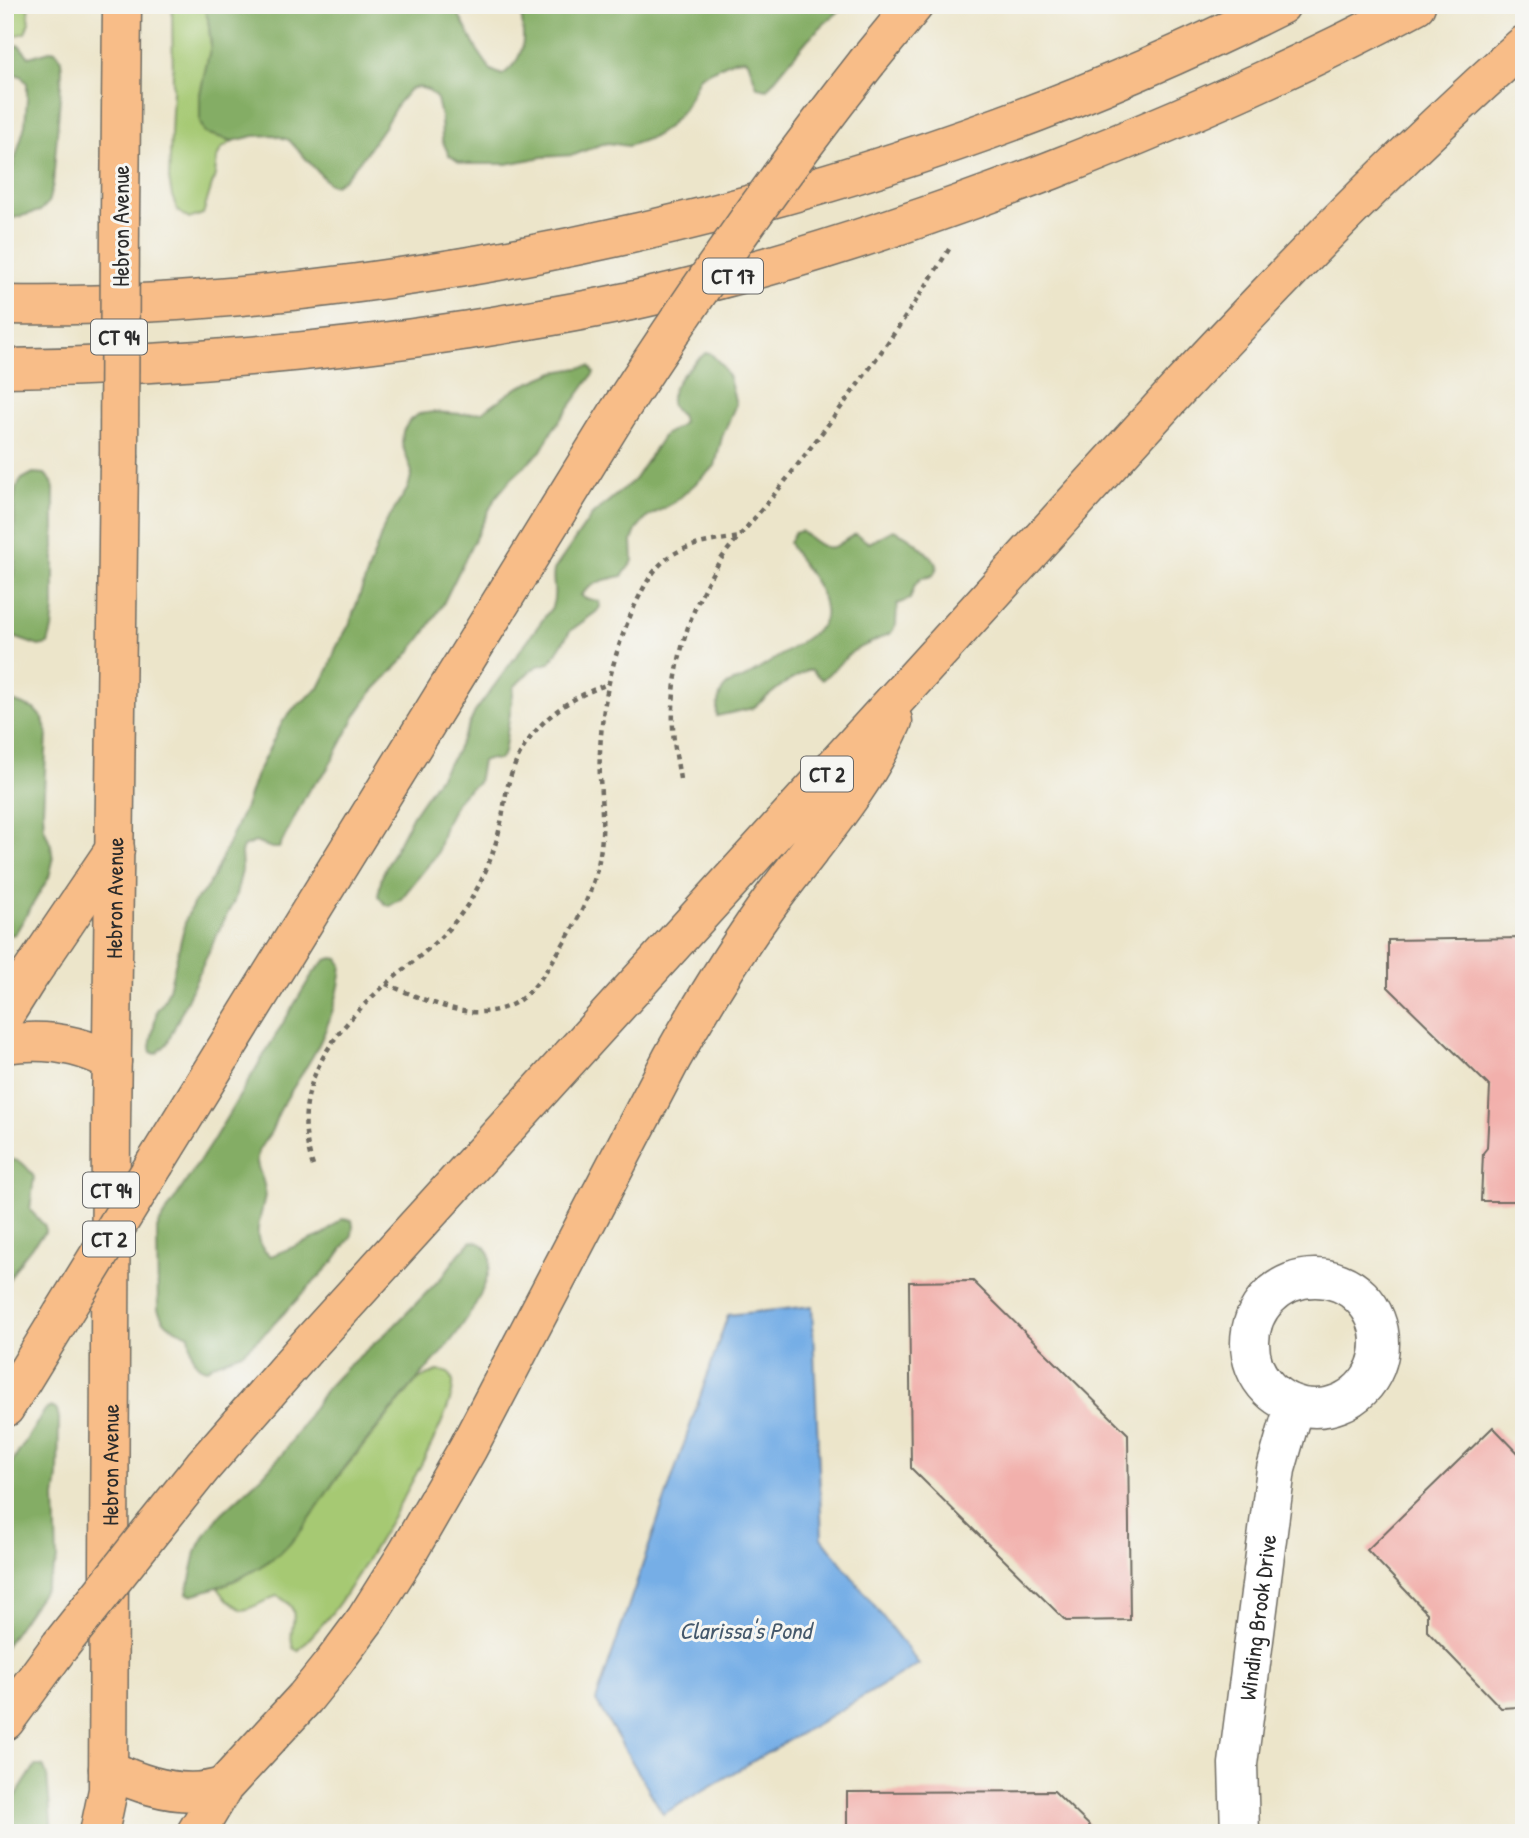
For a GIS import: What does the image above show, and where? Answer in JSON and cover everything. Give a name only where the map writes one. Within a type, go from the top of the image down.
[{"type":"main road","name":"Hebron Avenue","points":[[99,1833],[108,1780],[122,5]]},
{"type":"main road","name":"CT 2","points":[[5,1408],[620,411],[718,262],[791,159],[914,5]]},
{"type":"main road","points":[[5,305],[117,304],[264,294],[356,284],[541,253],[633,233],[842,179],[946,145],[1049,108],[1150,66],[1281,5]]},
{"type":"main road","name":"CT 17","points":[[5,368],[151,364],[339,348],[538,319],[643,299],[747,273],[850,243],[982,197],[1113,146],[1243,91],[1416,5]]},
{"type":"main road","name":"CT 2","points":[[5,1721],[155,1525],[303,1351],[1178,388],[1288,271],[1415,145],[1524,45]]},
{"type":"main road","points":[[196,1833],[224,1786],[305,1698],[334,1662],[366,1619],[407,1554],[463,1458],[704,1001],[762,913],[865,776],[885,741],[908,685]]},
{"type":"main road","points":[[5,1014],[115,849]]},
{"type":"main road","points":[[5,1044],[32,1041],[63,1044],[89,1050],[112,1061]]},
{"type":"main road","name":"Hebron Avenue","points":[[108,1780],[118,1833]]},
{"type":"main road","points":[[108,1780],[179,1791],[205,1791],[224,1786]]},
{"type":"street","name":"Winding Brook Drive","points":[[1240,1833],[1238,1764],[1276,1469],[1294,1406]]},
{"type":"path","points":[[680,779],[674,742],[678,666],[687,629],[701,595],[719,562],[791,474],[860,383],[953,244]]},
{"type":"path","points":[[386,984],[463,1011],[481,1012],[513,1004],[536,986],[576,923],[595,876],[603,817],[600,753],[602,718],[617,649],[630,615],[653,571],[676,552],[691,545],[740,537]]},
{"type":"path","points":[[313,1166],[308,1151],[304,1118],[306,1101],[313,1077],[331,1045],[386,984],[431,948],[452,926],[470,901],[493,852],[510,776],[531,735],[566,703],[608,684]]},
{"type":"green space","points":[[5,5],[28,5],[29,22],[25,33],[13,36],[5,33]]},
{"type":"green space","points":[[172,5],[203,5],[208,19],[211,45],[200,94],[200,122],[205,133],[233,141],[221,149],[217,158],[215,175],[203,214],[189,219],[178,211],[169,179],[173,89]]},
{"type":"green space","points":[[203,5],[454,5],[476,48],[491,70],[502,75],[511,68],[521,52],[523,35],[520,5],[847,5],[808,39],[767,89],[757,87],[748,61],[734,60],[700,76],[684,109],[667,128],[653,137],[628,146],[608,143],[574,155],[542,157],[507,164],[459,162],[449,155],[442,140],[437,99],[428,90],[418,87],[409,90],[363,157],[345,178],[335,185],[329,184],[289,140],[274,135],[233,141],[205,133],[200,122],[200,94],[211,45],[208,19]]},
{"type":"green space","points":[[19,45],[29,57],[53,50],[58,54],[62,71],[53,184],[48,203],[40,211],[14,218],[6,205],[7,187],[25,125],[27,83],[21,76],[14,74],[8,78],[5,87],[5,51],[9,47]]},
{"type":"green space","points":[[706,353],[710,353],[722,365],[729,378],[736,404],[722,437],[715,466],[675,502],[648,517],[637,528],[632,541],[633,561],[622,576],[595,584],[581,595],[599,601],[600,607],[570,631],[550,663],[530,671],[514,687],[504,753],[499,760],[482,761],[478,783],[457,801],[446,822],[437,854],[401,899],[389,906],[378,896],[382,876],[413,815],[455,754],[475,712],[552,607],[554,570],[592,515],[634,480],[664,435],[683,422],[681,415],[673,408],[672,392],[684,373]]},
{"type":"green space","points":[[590,366],[594,373],[552,431],[541,451],[495,498],[443,604],[406,657],[372,692],[356,715],[327,770],[308,791],[279,848],[255,842],[243,847],[242,870],[235,899],[167,1044],[156,1054],[151,1052],[157,1010],[169,989],[186,919],[194,902],[213,877],[245,807],[255,777],[283,721],[319,688],[349,625],[385,524],[408,488],[412,472],[402,444],[403,431],[410,420],[419,414],[434,412],[482,412],[517,388],[555,372]]},
{"type":"green space","points":[[33,473],[45,474],[54,489],[52,629],[48,644],[39,646],[5,634],[5,585],[13,577],[15,562],[16,488],[22,479]]},
{"type":"green space","points":[[893,530],[917,544],[937,564],[933,575],[921,578],[915,585],[910,599],[897,604],[896,625],[891,633],[853,651],[822,680],[812,670],[808,670],[782,685],[753,708],[717,716],[718,700],[726,686],[786,652],[817,630],[824,621],[825,611],[820,591],[789,543],[794,533],[801,531],[817,543],[831,547],[856,534],[869,543]]},
{"type":"green space","points":[[5,698],[34,709],[43,719],[47,734],[44,828],[51,845],[53,861],[49,877],[15,934],[5,936]]},
{"type":"green space","points":[[338,959],[342,965],[339,987],[325,1031],[257,1156],[265,1192],[258,1234],[263,1250],[271,1256],[323,1235],[342,1219],[352,1220],[352,1235],[334,1261],[267,1331],[242,1353],[207,1369],[195,1361],[189,1335],[166,1323],[158,1309],[157,1229],[313,973],[326,960]]},
{"type":"green space","points":[[5,1159],[22,1163],[34,1177],[30,1210],[45,1226],[45,1232],[23,1258],[5,1287]]},
{"type":"green space","points":[[472,1241],[484,1246],[490,1255],[490,1268],[471,1312],[451,1341],[338,1476],[298,1535],[271,1560],[238,1579],[190,1595],[187,1593],[196,1552],[222,1513],[284,1452],[326,1389],[393,1327],[442,1277]]},
{"type":"green space","points":[[437,1371],[448,1373],[453,1382],[450,1400],[424,1459],[349,1589],[328,1618],[298,1651],[293,1648],[291,1640],[294,1613],[286,1602],[277,1596],[242,1610],[227,1600],[218,1588],[240,1578],[283,1551],[337,1478],[416,1381]]},
{"type":"green space","points":[[51,1407],[57,1410],[59,1418],[55,1498],[57,1561],[46,1587],[5,1646],[5,1474],[45,1410]]},
{"type":"green space","points":[[35,1766],[43,1766],[47,1775],[52,1833],[5,1833],[5,1813]]},
{"type":"water","name":"Clarissa's Pond","points":[[812,1306],[822,1538],[919,1664],[663,1814],[596,1701],[728,1315]]},
{"type":"building","points":[[1524,938],[1524,1201],[1481,1201],[1490,1087],[1388,987],[1388,940]]},
{"type":"building","points":[[973,1281],[1128,1434],[1130,1620],[1066,1621],[911,1468],[909,1282]]},
{"type":"building","points":[[1493,1427],[1524,1459],[1524,1712],[1519,1707],[1501,1708],[1427,1631],[1427,1613],[1367,1550]]},
{"type":"building","points":[[1054,1791],[1097,1833],[847,1833],[847,1792]]}]
